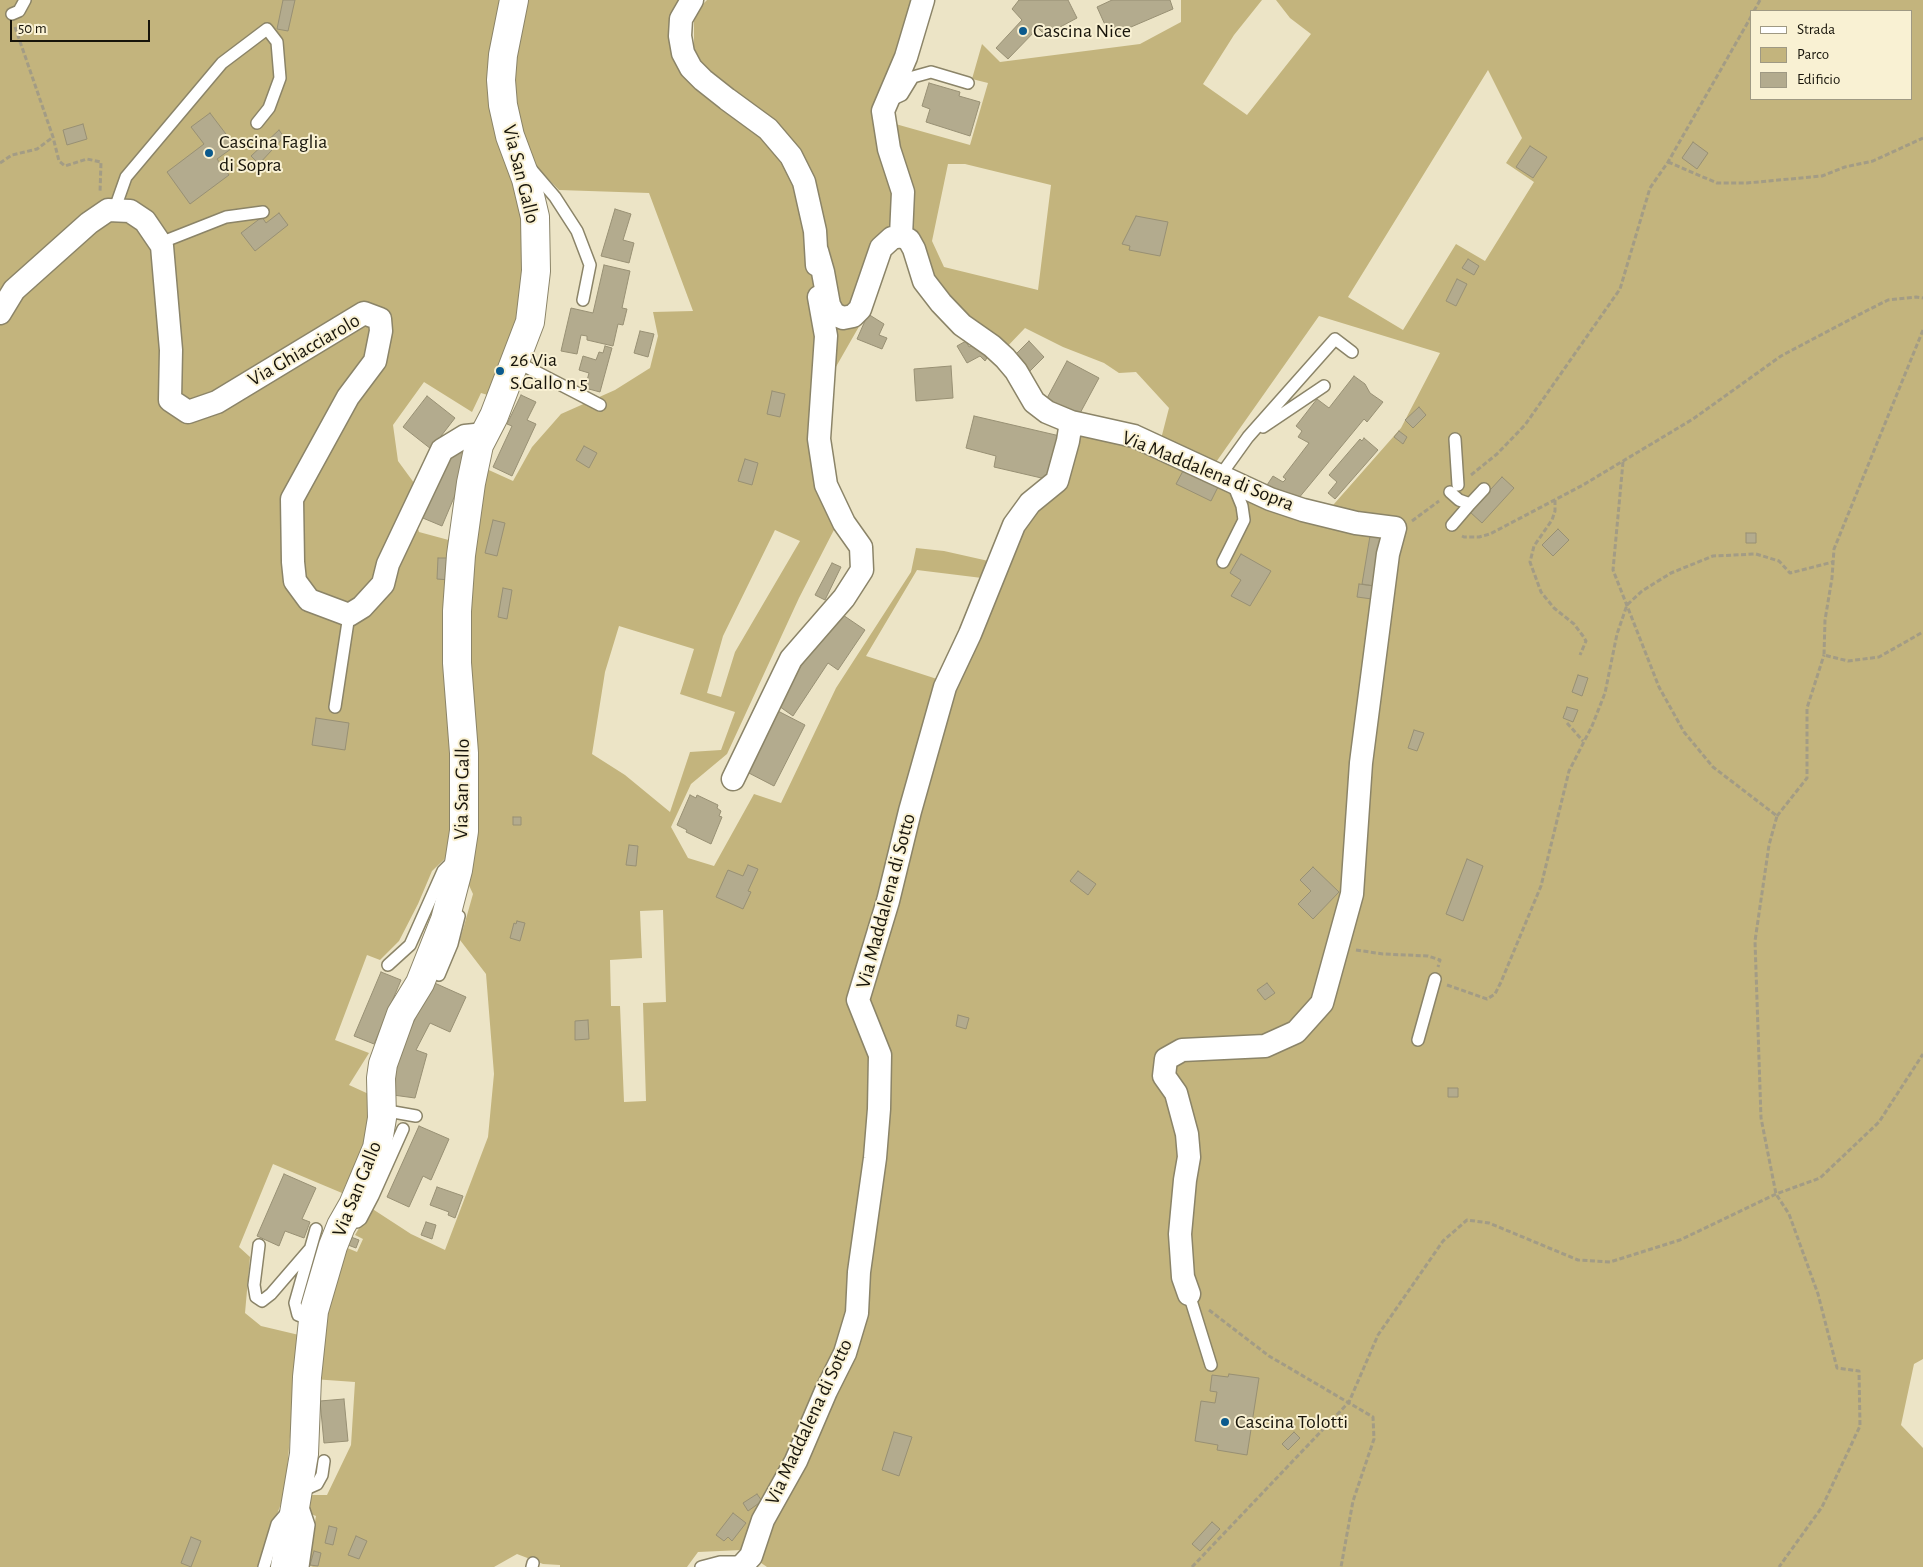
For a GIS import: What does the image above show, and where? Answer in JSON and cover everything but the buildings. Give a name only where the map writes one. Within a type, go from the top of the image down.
[{"type":"street","name":"Via San Gallo","points":[[285,1567],[304,1454],[307,1377],[312,1321],[333,1246],[328,1228],[354,1205],[377,1148],[382,1110],[381,1078],[386,1052],[401,1014],[420,983],[461,880],[464,831],[464,753],[457,663],[457,611],[461,555],[470,483],[481,444],[530,322],[536,271],[535,217],[510,136],[500,80],[514,0]]},
{"type":"street","points":[[692,0],[681,18],[680,36],[683,52],[691,68],[703,80],[768,129],[791,156],[804,182],[815,231],[817,251],[816,276],[826,336],[819,439],[826,485],[844,523],[861,547],[862,570],[844,598],[791,659],[733,779]]},
{"type":"street","points":[[826,346],[860,310],[882,248],[892,238],[901,236],[903,192],[889,149],[883,111],[906,57],[923,0]]},
{"type":"street","points":[[0,313],[14,290],[88,223],[108,210],[114,211]]},
{"type":"street","name":"Via Ghiacciarolo","points":[[114,211],[130,211],[145,221],[162,246],[170,350],[170,400],[188,412],[217,402],[364,313],[380,319],[382,331],[375,361],[348,397],[292,499],[295,580],[308,600],[349,615]]},
{"type":"street","name":"Via Maddalena di Sopra","points":[[901,236],[909,240],[914,249],[924,281],[941,302],[962,325],[992,346],[1005,358],[1016,371],[1034,402],[1047,412],[1070,422],[1134,436],[1270,499],[1303,510],[1356,523],[1395,528]]},
{"type":"street","points":[[817,251],[829,305],[834,314],[843,318],[853,316]]},
{"type":"street","name":"Via Maddalena di Sotto","points":[[743,1565],[751,1556],[763,1520],[796,1462],[826,1391],[845,1353],[857,1314],[859,1272],[875,1158],[879,1110],[880,1055],[858,1000],[888,901],[910,811],[942,696],[1014,526],[1030,503],[1057,481],[1068,441],[1070,422]]},
{"type":"street","points":[[349,615],[362,607],[383,584],[388,564],[442,450],[465,436],[481,444]]},
{"type":"street","points":[[1189,1294],[1183,1277],[1180,1234],[1189,1156],[1187,1134],[1176,1094],[1164,1076],[1166,1059],[1182,1050],[1265,1046],[1296,1032],[1322,1003],[1352,894],[1361,763],[1388,554],[1395,528]]},
{"type":"lane","points":[[12,14],[19,10],[25,0]]},
{"type":"lane","points":[[114,211],[126,177],[222,64],[266,29],[277,42],[280,78],[269,108],[257,124]]},
{"type":"lane","points":[[888,102],[902,96],[913,77],[931,72],[968,82]]},
{"type":"lane","points":[[519,161],[531,169],[555,197],[578,231],[590,265],[583,300]]},
{"type":"lane","points":[[160,243],[226,217],[263,212]]},
{"type":"lane","points":[[1223,562],[1244,520],[1242,506],[1226,479],[1248,437],[1335,339],[1352,352]]},
{"type":"lane","points":[[515,361],[600,405]]},
{"type":"lane","points":[[1248,437],[1324,386]]},
{"type":"lane","points":[[481,444],[487,444],[512,395]]},
{"type":"lane","points":[[1455,439],[1454,488],[1459,500],[1470,504]]},
{"type":"lane","points":[[1452,525],[1484,489]]},
{"type":"lane","points":[[335,707],[349,615]]},
{"type":"lane","points":[[388,965],[410,945],[444,871],[461,880],[452,944],[439,975]]},
{"type":"lane","points":[[1418,1040],[1435,979]]},
{"type":"lane","points":[[382,1110],[416,1116]]},
{"type":"lane","points":[[258,1245],[254,1285],[256,1297],[262,1301],[271,1294],[328,1228],[353,1225],[361,1219],[374,1196],[403,1129]]},
{"type":"lane","points":[[309,1250],[294,1308],[298,1315],[312,1321]]},
{"type":"lane","points":[[1189,1294],[1212,1365]]},
{"type":"lane","points":[[264,1567],[277,1524],[297,1496],[317,1484],[322,1474],[324,1461]]},
{"type":"lane","points":[[297,1496],[309,1525],[303,1567]]},
{"type":"lane","points":[[701,1567],[720,1562],[743,1565]]},
{"type":"path","points":[[12,14],[16,31],[53,137],[59,161],[65,166],[87,159],[101,162],[101,189],[88,223]]},
{"type":"path","points":[[1395,528],[1411,522],[1439,500],[1497,454],[1525,425],[1620,289],[1650,188],[1668,162],[1750,18]]},
{"type":"path","points":[[0,163],[12,155],[37,149],[53,137]]},
{"type":"path","points":[[1668,162],[1716,183],[1747,183],[1822,176],[1845,167],[1873,161],[1923,138]]},
{"type":"path","points":[[1439,500],[1455,531],[1464,537],[1479,536],[1503,528],[1623,462],[1693,419],[1782,356],[1888,300],[1923,298]]},
{"type":"path","points":[[1779,1567],[1822,1507],[1860,1426],[1859,1371],[1837,1368],[1818,1294],[1789,1214],[1776,1194],[1761,1118],[1755,941],[1769,845],[1777,816],[1807,778],[1807,708],[1824,655],[1825,620],[1834,549],[1923,330]]},
{"type":"path","points":[[1623,462],[1613,570],[1659,687],[1684,732],[1713,767],[1777,816]]},
{"type":"path","points":[[1554,500],[1555,511],[1552,520],[1534,546],[1530,562],[1541,592],[1554,608],[1574,624],[1586,641],[1580,654]]},
{"type":"path","points":[[1338,947],[1383,954],[1428,956],[1440,960],[1435,979],[1451,987],[1486,999],[1495,994],[1541,886],[1569,771],[1592,726],[1605,693],[1617,634],[1627,605],[1642,591],[1671,573],[1713,556],[1756,554],[1779,560],[1790,573],[1833,562]]},
{"type":"path","points":[[1824,655],[1848,661],[1879,657],[1923,632]]},
{"type":"path","points":[[1567,723],[1571,730],[1583,741]]},
{"type":"path","points":[[1192,1567],[1349,1402],[1378,1336],[1443,1241],[1467,1220],[1489,1223],[1578,1260],[1610,1262],[1680,1240],[1776,1194],[1820,1178],[1879,1122],[1923,1054]]},
{"type":"path","points":[[1189,1294],[1269,1356],[1373,1417],[1374,1439],[1353,1502],[1341,1567]]},
{"type":"green space","points":[[0,0],[503,0],[526,212],[520,312],[491,396],[481,393],[472,412],[424,382],[393,425],[398,461],[417,487],[413,513],[419,532],[456,542],[455,849],[432,871],[399,941],[380,960],[367,955],[335,1040],[369,1053],[349,1085],[373,1096],[375,1117],[353,1187],[346,1184],[342,1193],[273,1164],[239,1247],[250,1257],[245,1313],[261,1326],[299,1335],[285,1493],[265,1546],[260,1567],[0,1567]]},
{"type":"green space","points":[[528,0],[681,0],[679,69],[699,91],[760,137],[812,181],[732,93],[699,63],[694,50],[694,21],[701,6],[707,0],[916,0],[892,123],[970,145],[988,83],[972,79],[982,44],[1000,62],[1140,44],[1181,22],[1181,0],[1262,0],[1234,35],[1203,84],[1247,115],[1311,34],[1290,18],[1276,0],[1923,0],[1923,1359],[1914,1364],[1901,1425],[1923,1448],[1923,1567],[767,1567],[742,1550],[698,1552],[687,1567],[560,1567],[560,1565],[543,1564],[517,1554],[494,1567],[313,1567],[307,1565],[316,1516],[306,1512],[310,1495],[327,1495],[351,1445],[355,1382],[313,1379],[319,1342],[345,1247],[357,1252],[363,1239],[355,1235],[371,1208],[411,1234],[445,1250],[488,1137],[494,1074],[486,974],[460,940],[473,894],[467,881],[459,627],[480,466],[513,481],[532,447],[561,414],[615,390],[650,368],[658,336],[653,312],[693,311],[649,193],[559,190],[532,162],[512,97],[515,48]],"holes":[[[1488,70],[1522,138],[1506,163],[1534,182],[1485,261],[1456,244],[1403,330],[1348,297]],[[948,164],[965,164],[1051,185],[1038,290],[944,267],[932,241]],[[904,244],[965,323],[1003,351],[1025,328],[1063,347],[1104,363],[1119,373],[1136,372],[1169,408],[1161,439],[1214,465],[1319,316],[1440,353],[1401,428],[1327,512],[1397,519],[1391,593],[1363,589],[1371,532],[1156,452],[1078,431],[1025,520],[931,751],[993,562],[944,551],[916,548],[911,572],[836,688],[781,803],[754,794],[714,866],[688,858],[671,827],[691,784],[727,754],[799,598],[837,524],[819,383],[833,372],[869,309],[888,249]],[[775,530],[800,541],[735,652],[721,697],[707,693],[723,636]],[[917,570],[982,578],[937,679],[866,656]],[[619,626],[694,649],[680,694],[735,712],[721,750],[690,752],[670,812],[625,775],[592,754],[605,672]],[[663,910],[666,1002],[643,1003],[646,1101],[624,1102],[620,1006],[611,1006],[610,960],[642,958],[640,911]]]},
{"type":"place","name":"Cascina Nice","points":[[1023,31]]},
{"type":"place","name":"Cascina Faglia di Sopra","points":[[209,153]]},
{"type":"place","name":"26 Via S.Gallo n 5","points":[[500,371]]},
{"type":"place","name":"Cascina Tolotti","points":[[1225,1422]]}]
